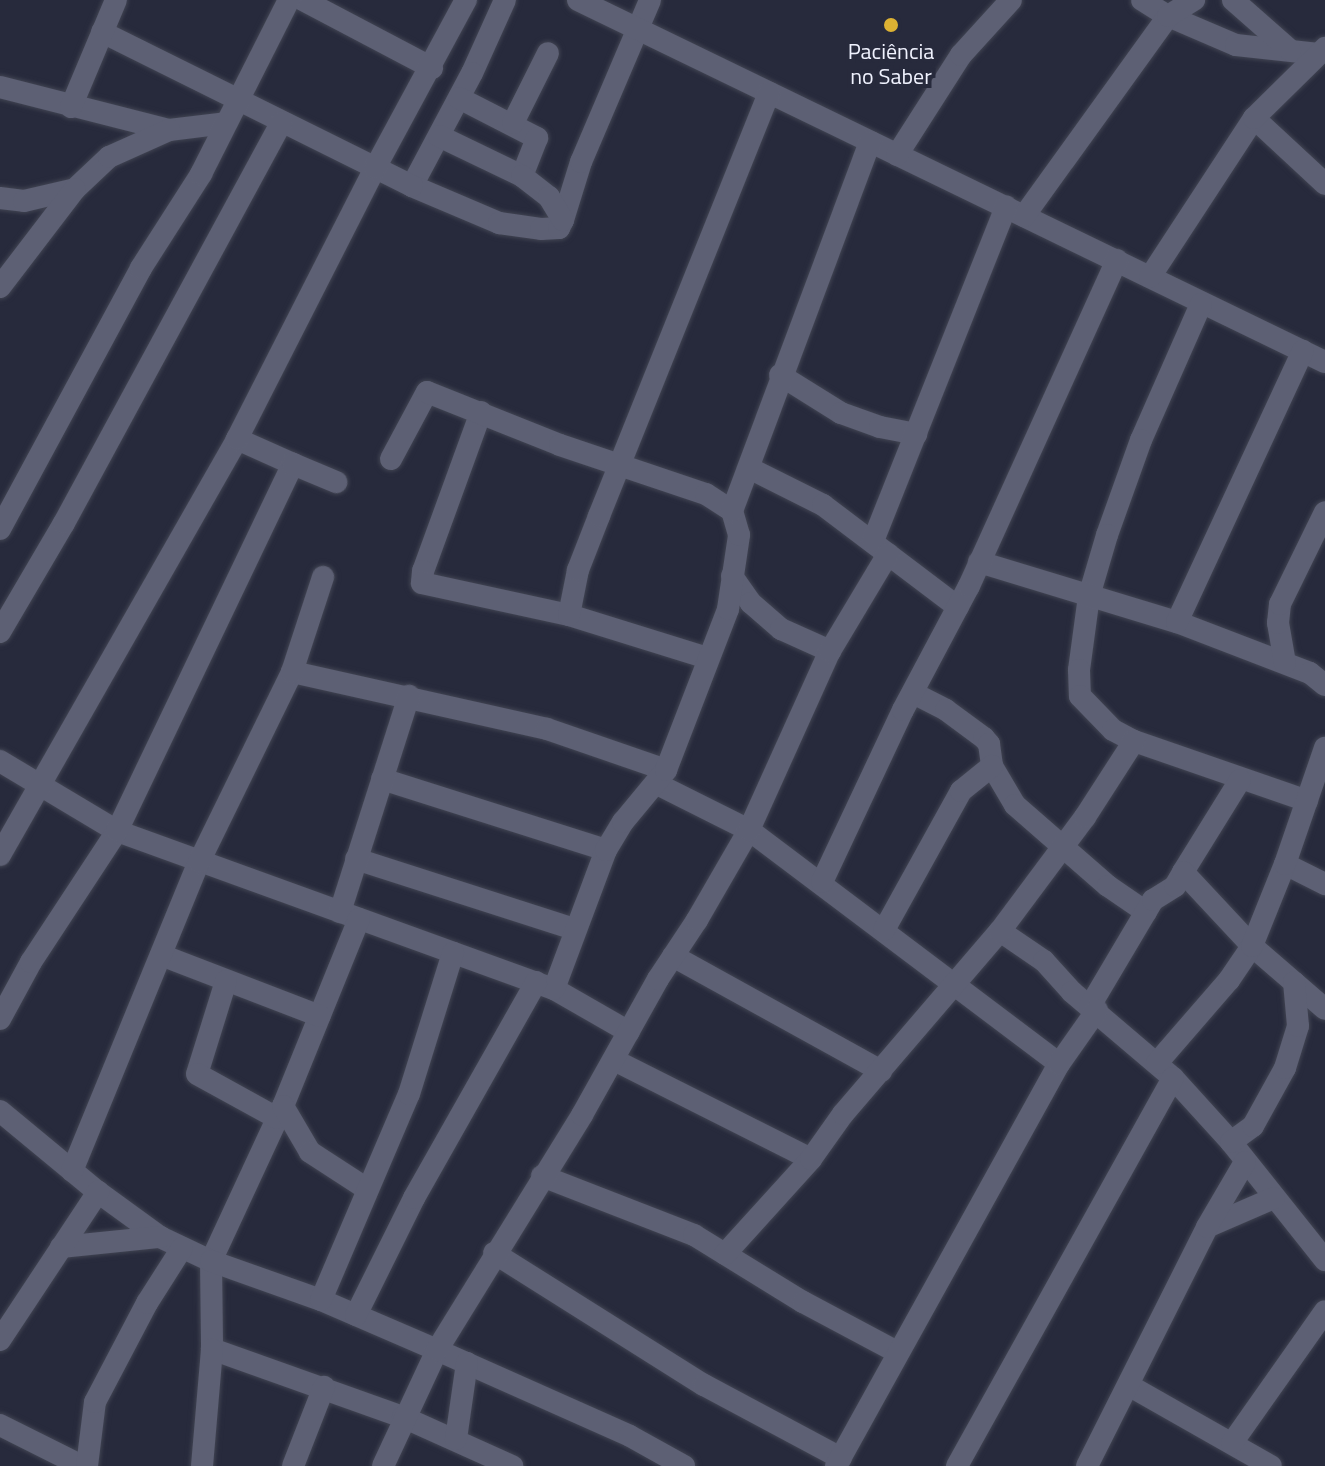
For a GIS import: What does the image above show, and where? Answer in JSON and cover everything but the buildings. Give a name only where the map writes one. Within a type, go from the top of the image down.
[{"type":"street","points":[[71,107],[116,0]]},
{"type":"street","points":[[0,529],[141,268],[201,174],[289,0]]},
{"type":"street","points":[[303,0],[432,68]]},
{"type":"street","points":[[0,855],[237,439],[375,168],[432,68],[466,0]]},
{"type":"street","points":[[412,186],[459,98],[505,0]]},
{"type":"street","points":[[578,0],[1325,362]]},
{"type":"street","points":[[102,32],[412,186],[499,223],[522,228],[559,228],[581,162],[650,0]]},
{"type":"street","points":[[897,155],[961,55],[1011,0]]},
{"type":"street","points":[[1142,0],[1168,16],[1236,45],[1322,51]]},
{"type":"street","points":[[383,1466],[403,1417],[437,1350],[614,1060],[749,830],[880,547],[916,434],[1015,212],[1168,16],[1194,0]]},
{"type":"street","points":[[1233,0],[1290,50]]},
{"type":"street","points":[[1150,277],[1254,118],[1322,51]]},
{"type":"street","points":[[513,123],[548,53]]},
{"type":"street","points":[[0,87],[169,130]]},
{"type":"street","points":[[569,615],[578,570],[769,93]]},
{"type":"street","points":[[459,98],[537,138],[522,176]]},
{"type":"street","points":[[1254,118],[1325,184]]},
{"type":"street","points":[[0,632],[64,523],[282,122]]},
{"type":"street","points":[[0,287],[75,189],[109,157],[169,130],[226,123]]},
{"type":"street","points":[[439,136],[522,176],[549,197],[563,220]]},
{"type":"street","points":[[356,1315],[414,1198],[545,986],[574,929],[606,850],[623,822],[661,777],[728,609],[739,535],[732,511],[780,375],[870,142]]},
{"type":"street","points":[[0,198],[24,201],[75,189]]},
{"type":"street","points":[[822,882],[958,607],[1117,260]]},
{"type":"street","points":[[1201,304],[1141,440],[1089,596],[1079,670],[1080,696],[1113,730],[1134,741],[1307,801]]},
{"type":"street","points":[[1177,622],[1303,351]]},
{"type":"street","points":[[780,375],[841,413],[880,427],[916,434]]},
{"type":"street","points":[[391,459],[427,392],[619,465],[706,494],[732,511]]},
{"type":"street","points":[[481,412],[423,571],[422,583],[569,615],[707,658]]},
{"type":"street","points":[[237,439],[336,482]]},
{"type":"street","points":[[0,1019],[31,962],[117,831],[293,464]]},
{"type":"street","points":[[749,468],[809,496],[958,607]]},
{"type":"street","points":[[1253,651],[1278,614],[1325,512]]},
{"type":"street","points":[[979,562],[1177,622],[1320,676]]},
{"type":"street","points":[[732,576],[751,603],[781,629],[830,651]]},
{"type":"street","points":[[72,1171],[199,862],[292,672],[323,577]]},
{"type":"street","points":[[1278,614],[1285,663]]},
{"type":"street","points":[[292,672],[547,729],[661,777],[749,830],[822,882],[1059,1064]]},
{"type":"street","points":[[913,693],[946,710],[984,738],[989,744],[992,766],[1015,805],[1108,886],[1146,912]]},
{"type":"street","points":[[202,1466],[212,1349],[211,1261],[280,1112],[320,1016],[349,916],[356,859],[409,696]]},
{"type":"street","points":[[725,1254],[811,1159],[1000,931],[1134,741]]},
{"type":"street","points":[[957,1466],[1165,1070],[1252,946],[1285,864],[1325,748]]},
{"type":"street","points":[[0,761],[117,831],[545,986],[629,1032]]},
{"type":"street","points":[[884,930],[961,791],[992,766]]},
{"type":"street","points":[[382,779],[606,850]]},
{"type":"street","points":[[494,1253],[704,1385],[838,1462],[1153,900],[1175,886],[1240,780]]},
{"type":"street","points":[[356,859],[574,929]]},
{"type":"street","points":[[1285,864],[1325,884]]},
{"type":"street","points":[[1183,872],[1252,946],[1325,1009]]},
{"type":"street","points":[[1000,931],[1044,961],[1165,1070],[1231,1142],[1325,1260]]},
{"type":"street","points":[[321,1300],[409,1094],[453,953]]},
{"type":"street","points":[[161,955],[320,1016]]},
{"type":"street","points":[[673,956],[881,1071]]},
{"type":"street","points":[[226,981],[197,1074],[280,1112],[310,1152],[367,1189]]},
{"type":"street","points":[[1231,1142],[1253,1126],[1285,1068],[1298,1026],[1294,982]]},
{"type":"street","points":[[614,1060],[811,1159]]},
{"type":"street","points":[[0,1111],[98,1192],[160,1237],[211,1261],[321,1300],[467,1363],[630,1436],[684,1466]]},
{"type":"street","points":[[1087,1466],[1130,1386],[1207,1227],[1245,1162]]},
{"type":"street","points":[[542,1176],[662,1220],[803,1302],[897,1352]]},
{"type":"street","points":[[0,1340],[98,1192]]},
{"type":"street","points":[[1207,1227],[1274,1198]]},
{"type":"street","points":[[61,1247],[160,1237]]},
{"type":"street","points":[[0,1425],[84,1466],[95,1402],[147,1303],[182,1248]]},
{"type":"street","points":[[1232,1443],[1325,1311]]},
{"type":"street","points":[[212,1349],[403,1417],[512,1466]]},
{"type":"street","points":[[456,1439],[467,1363]]},
{"type":"street","points":[[1130,1386],[1271,1466]]},
{"type":"street","points":[[293,1466],[324,1387]]},
{"type":"place","name":"Paciência no Saber","points":[[891,25]]}]
